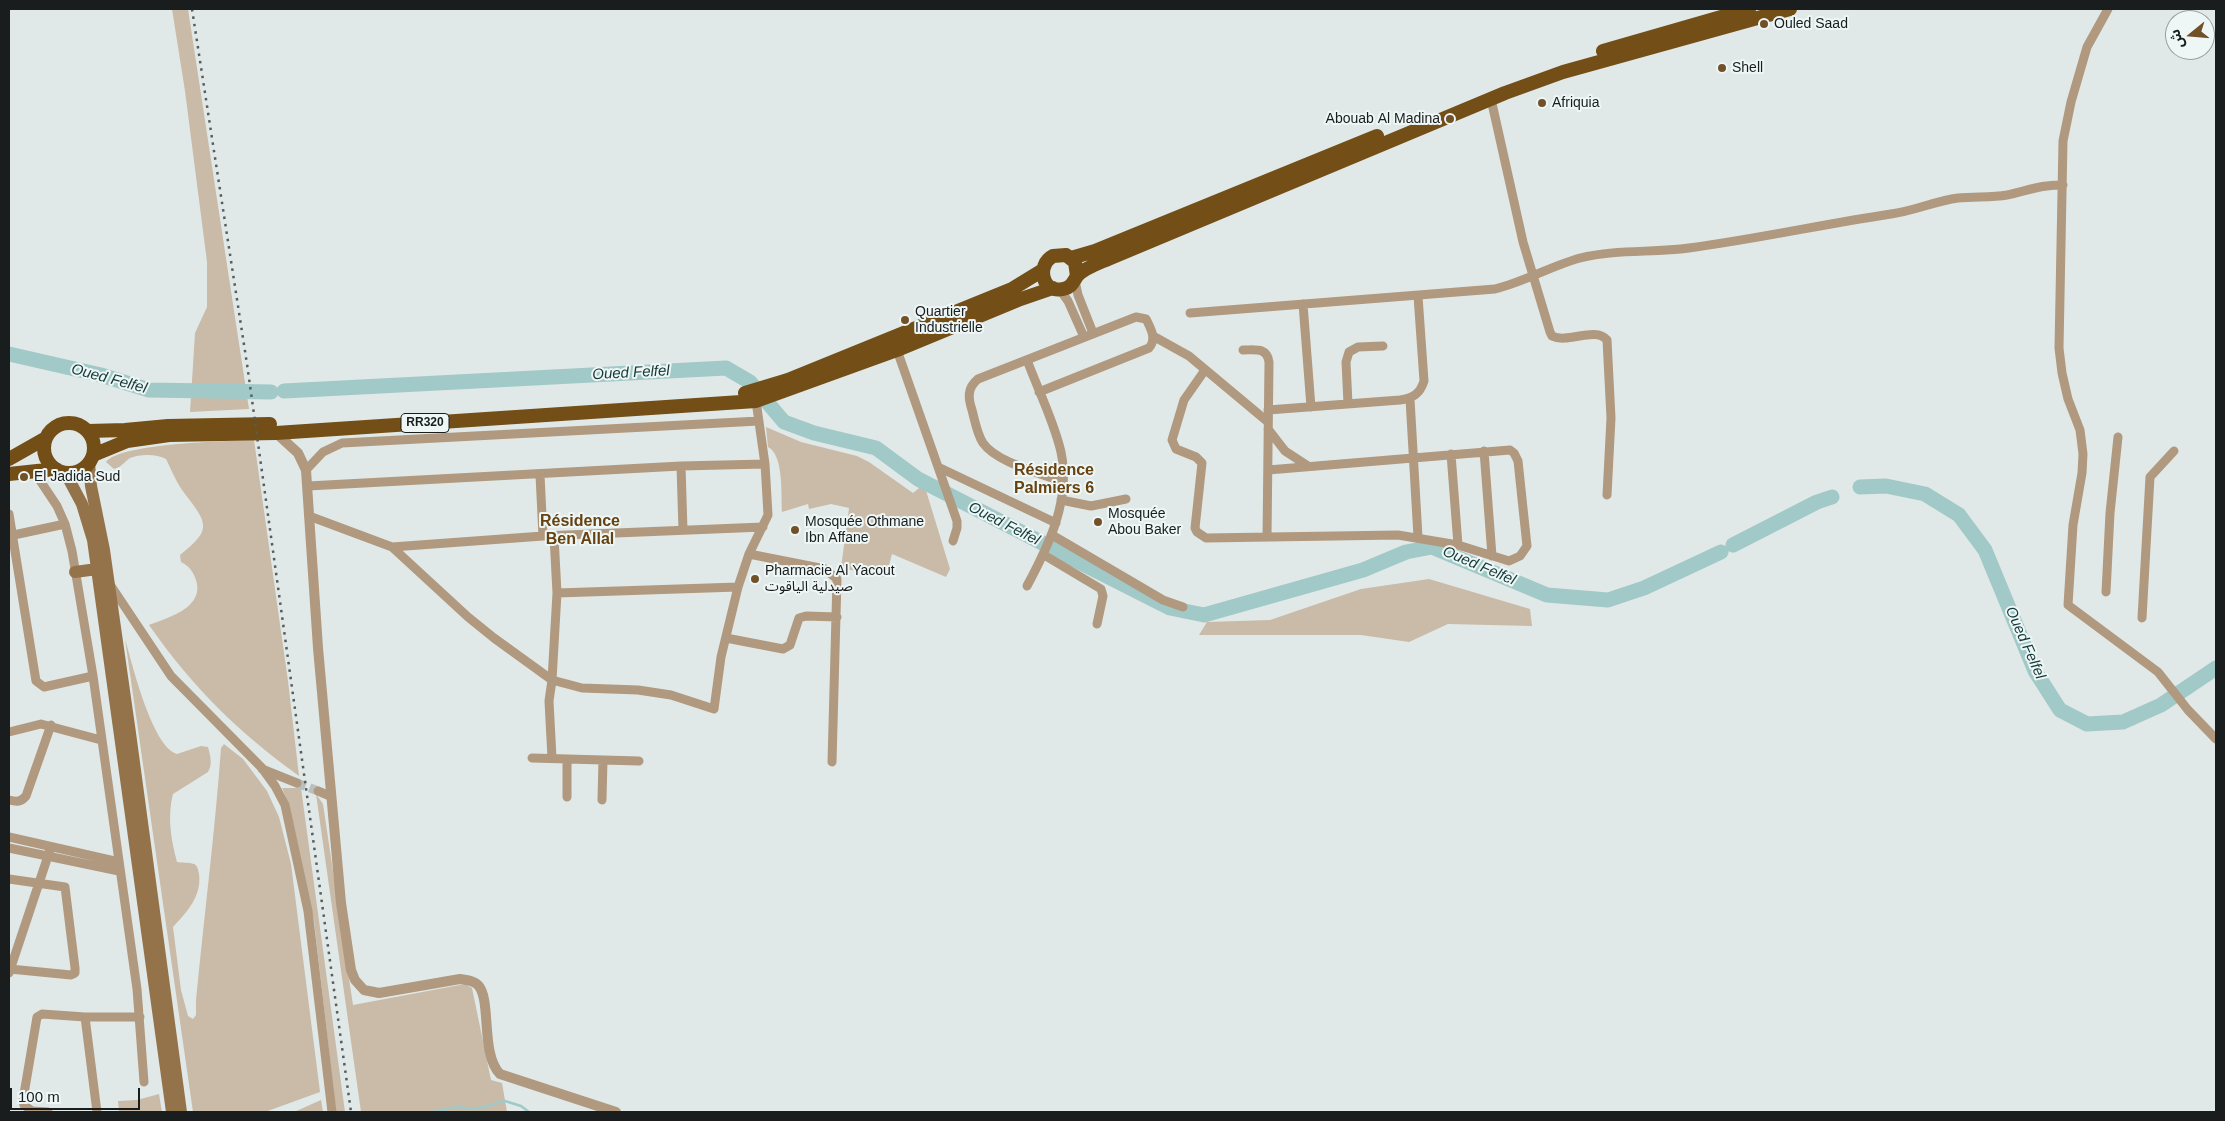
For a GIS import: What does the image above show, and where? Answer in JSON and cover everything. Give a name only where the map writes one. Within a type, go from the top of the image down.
[{"type":"highway","name":"RR320","points":[[9,459],[46,438],[57,426],[68,423],[79,425],[88,431],[119,431],[168,426],[283,423],[760,396],[1012,289],[1043,270],[1046,261],[1053,256],[1062,254],[1071,258],[1096,251],[1496,87],[1558,65],[1749,9]]},
{"type":"highway","name":"RR320","points":[[9,474],[33,470],[76,472],[91,459],[115,444],[139,438],[169,435],[276,433],[760,396],[897,350],[1018,300],[1071,286],[1076,279],[1108,259],[1491,99],[1563,72],[1790,9]]},
{"type":"highway","points":[[1071,258],[1077,266],[1076,279]]},
{"type":"highway","points":[[1043,270],[1045,280],[1056,289]]},
{"type":"highway","points":[[88,431],[93,440],[91,459]]},
{"type":"highway","points":[[46,438],[44,453],[49,462],[60,471]]},
{"type":"main road","points":[[91,459],[90,486],[108,582],[181,1112]]},
{"type":"main road","points":[[60,471],[86,515],[93,540],[172,1112]]},
{"type":"main road","points":[[75,572],[97,569]]},
{"type":"street","points":[[2108,9],[2088,47],[2070,102],[2063,141],[2059,348],[2068,400],[2080,430],[2083,454],[2082,473],[2073,525],[2068,605],[2158,672],[2216,739]]},
{"type":"street","points":[[1491,99],[1532,278],[1552,336],[1559,338],[1600,335],[1607,340],[1611,418],[1607,495]]},
{"type":"street","points":[[1190,313],[1494,289],[1532,278],[1567,262],[1596,255],[1689,248],[1793,231],[1850,219],[1893,214],[1959,198],[1999,196],[2043,186],[2063,185]]},
{"type":"street","points":[[1076,279],[1078,295],[1094,333]]},
{"type":"street","points":[[1056,289],[1068,301],[1084,337]]},
{"type":"street","points":[[1268,410],[1410,399],[1419,392],[1424,381],[1418,296]]},
{"type":"street","points":[[1303,304],[1311,407]]},
{"type":"street","points":[[1039,392],[1149,348],[1154,341],[1146,319],[1140,316],[974,382],[968,395],[970,405],[980,439],[992,453],[1063,482]]},
{"type":"street","points":[[1153,336],[1180,350],[1205,370],[1268,426],[1286,450],[1308,466]]},
{"type":"street","points":[[1348,404],[1346,362],[1349,352],[1358,347],[1383,346]]},
{"type":"street","points":[[897,350],[956,518],[957,528],[953,541]]},
{"type":"street","points":[[1243,350],[1259,350],[1268,356],[1267,537]]},
{"type":"street","points":[[1027,360],[1061,452],[1063,482],[1056,523],[1045,552],[1028,586]]},
{"type":"street","points":[[1205,370],[1184,400],[1172,440],[1176,449],[1196,457],[1202,463],[1195,528],[1197,532],[1206,538],[1398,535],[1458,545],[1503,560],[1515,559],[1520,556],[1527,546],[1517,457],[1510,450],[1268,470]]},
{"type":"street","points":[[309,516],[392,547],[460,611],[552,680],[582,688],[638,690],[671,695],[714,709],[721,657],[738,587],[749,554],[768,515],[765,464],[759,421],[760,396]]},
{"type":"street","points":[[1410,399],[1418,537]]},
{"type":"street","points":[[306,470],[323,452],[342,443],[759,421]]},
{"type":"street","points":[[276,433],[291,445],[306,470],[330,796],[347,951],[351,970],[360,987],[364,990],[379,993],[460,979],[472,981],[481,990],[491,1062],[500,1074],[616,1112]]},
{"type":"street","points":[[2106,592],[2110,513],[2118,438]]},
{"type":"street","points":[[1484,451],[1492,556]]},
{"type":"street","points":[[2142,618],[2150,477],[2174,451]]},
{"type":"street","points":[[1451,454],[1458,545]]},
{"type":"street","points":[[308,486],[681,466],[765,464]]},
{"type":"street","points":[[681,466],[683,530]]},
{"type":"street","points":[[33,470],[51,496],[65,524],[75,572],[93,676],[140,1017],[144,1082]]},
{"type":"street","points":[[939,470],[1056,523]]},
{"type":"street","points":[[540,475],[543,536]]},
{"type":"street","points":[[1061,500],[1091,506],[1126,498]]},
{"type":"street","points":[[9,514],[11,536],[36,681],[44,687],[93,676]]},
{"type":"street","points":[[11,536],[65,524]]},
{"type":"street","points":[[392,547],[543,536],[763,528]]},
{"type":"street","points":[[552,758],[549,700],[552,680],[557,593],[554,536]]},
{"type":"street","points":[[1051,537],[1163,600],[1183,608]]},
{"type":"street","points":[[1045,552],[1101,589],[1103,596],[1097,624]]},
{"type":"street","points":[[749,554],[825,569],[837,579],[832,762]]},
{"type":"street","points":[[108,582],[171,676],[262,768],[275,786],[285,805],[298,863],[316,966],[332,1112]]},
{"type":"street","points":[[557,593],[738,587]]},
{"type":"street","points":[[726,638],[783,650],[790,645],[799,618],[806,616],[837,617]]},
{"type":"street","points":[[9,732],[41,724],[51,725],[101,740]]},
{"type":"street","points":[[9,800],[17,802],[26,796],[51,725]]},
{"type":"street","points":[[532,758],[639,761]]},
{"type":"street","points":[[567,797],[568,759]]},
{"type":"street","points":[[602,760],[602,800]]},
{"type":"street","points":[[262,768],[297,783]]},
{"type":"street","points":[[318,792],[330,796]]},
{"type":"street","points":[[9,837],[119,866]]},
{"type":"street","points":[[9,879],[38,883],[61,885],[67,890],[75,974],[9,971],[38,883],[51,847]]},
{"type":"street","points":[[9,848],[48,857],[119,866]]},
{"type":"street","points":[[48,1112],[32,1111],[24,1105],[23,1100],[37,1017],[42,1014],[84,1017],[140,1017]]},
{"type":"street","points":[[84,1017],[97,1112]]},
{"type":"shaded area","points":[[172,9],[188,9],[249,409],[190,412],[195,333],[207,307],[207,262],[185,91]]},
{"type":"shaded area","points":[[766,427],[801,442],[857,456],[869,462],[913,493],[924,484],[950,569],[946,577],[892,554],[886,577],[841,568],[849,508],[831,504],[809,509],[808,504],[782,512],[779,467],[777,458],[768,447]]},
{"type":"shaded area","points":[[254,440],[288,681],[299,776],[236,725],[199,689],[149,625],[174,615],[190,605],[195,598],[197,590],[194,574],[181,562],[180,555],[202,533],[202,520],[180,486],[166,459],[153,455],[139,456],[130,458],[114,469],[106,462],[115,456],[152,447],[199,442]]},
{"type":"shaded area","points":[[1429,579],[1530,609],[1532,626],[1448,624],[1409,642],[1361,635],[1199,635],[1207,622],[1270,620],[1361,589]]},
{"type":"shaded area","points":[[125,639],[144,703],[159,736],[168,748],[177,754],[201,746],[208,747],[210,756],[211,763],[208,772],[173,794],[170,811],[172,837],[177,862],[194,864],[199,874],[196,896],[173,927],[181,990],[188,1016],[193,1019],[196,1015],[221,748],[224,744],[243,759],[267,791],[279,817],[291,864],[320,1092],[265,1112],[193,1112]]},
{"type":"shaded area","points":[[282,788],[301,788],[345,1112],[336,1112],[314,921],[289,805]]},
{"type":"shaded area","points":[[316,794],[323,804],[353,1005],[465,984],[472,988],[491,1080],[502,1083],[507,1112],[361,1112]]},
{"type":"shaded area","points":[[159,1094],[162,1112],[119,1112],[118,1101],[137,1100]]},
{"type":"shaded area","points":[[321,1100],[323,1112],[294,1112]]},
{"type":"waterway","name":"Oued Felfel","points":[[9,354],[101,375],[149,390],[271,392]]},
{"type":"waterway","name":"Oued Felfel","points":[[284,391],[726,368],[750,382],[784,422],[814,433],[876,448],[918,479],[1091,568],[1170,608],[1204,615],[1363,570],[1406,552],[1432,547],[1547,595],[1608,600],[1644,588],[1721,552]]},
{"type":"waterway","name":"Oued Felfel","points":[[1860,487],[1886,486],[1925,494],[1959,515],[1985,550],[2035,671],[2060,710],[2087,724],[2123,722],[2161,705],[2216,668]]},
{"type":"waterway","name":"Oued Felfel","points":[[1733,545],[1817,502],[1832,497]]},
{"type":"waterway","points":[[433,1112],[457,1107],[475,1109],[505,1101],[521,1106],[529,1112]]},
{"type":"tunnel","points":[[297,783],[318,791]]},
{"type":"railway","points":[[192,9],[247,364],[351,1112]]},
{"type":"place","name":"Ouled Saad","points":[[1764,24]]},
{"type":"place","name":"Shell","points":[[1722,68]]},
{"type":"place","name":"Afriquia","points":[[1542,103]]},
{"type":"place","name":"Abouab Al Madina","points":[[1450,119]]},
{"type":"place","name":"Quartier Industrielle","points":[[905,320]]},
{"type":"place","name":"El Jadida Sud","points":[[24,477]]},
{"type":"place","name":"Mosquée Abou Baker","points":[[1098,522]]},
{"type":"place","name":"Mosquée Othmane Ibn Affane","points":[[795,530]]},
{"type":"place","name":"Pharmacie Al Yacout صيدلية الياقوت","points":[[755,579]]},
{"type":"district","name":"Résidence Palmiers 6","points":[[1054,480]]},
{"type":"district","name":"Résidence Ben Allal","points":[[580,531]]}]
